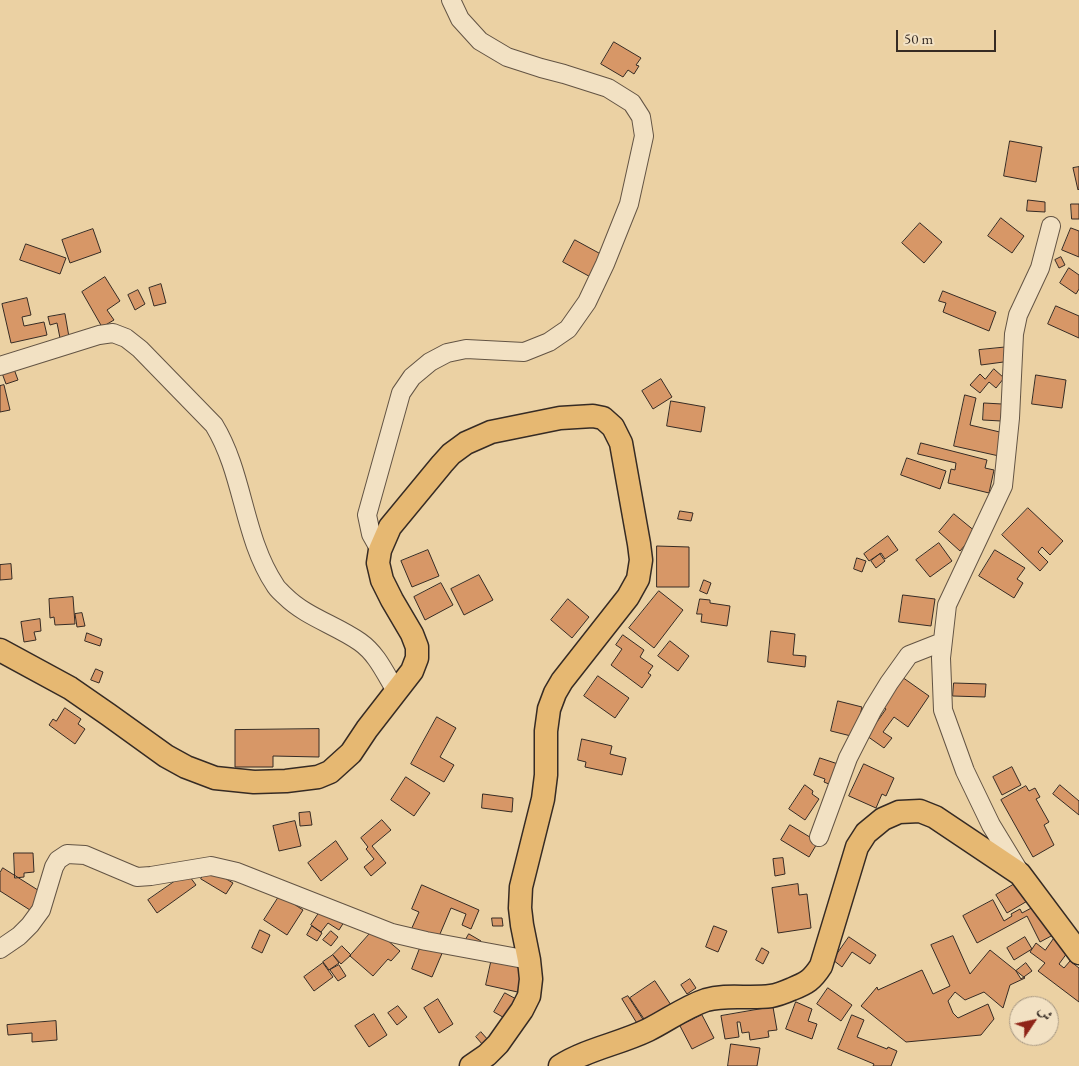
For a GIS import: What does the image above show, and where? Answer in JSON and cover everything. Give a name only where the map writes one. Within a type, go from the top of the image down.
[{"type":"main road","points":[[0,650],[70,688],[166,756],[186,767],[216,778],[254,782],[318,777],[330,772],[352,753],[367,729],[412,671],[417,658],[417,647],[412,634],[382,580],[378,563],[380,550],[390,527],[451,454],[466,443],[492,432],[560,418],[593,416],[603,418],[613,427],[621,443],[639,544],[641,560],[638,579],[628,597],[562,681],[549,709],[546,731],[546,775],[521,888],[520,908],[531,980],[529,996],[522,1010],[498,1044],[471,1066]]},
{"type":"main road","points":[[560,1066],[576,1057],[649,1030],[689,1007],[708,1000],[726,997],[772,996],[805,984],[821,966],[857,847],[866,833],[883,819],[899,812],[920,810],[935,817],[1020,874],[1079,953]]},
{"type":"street","points":[[380,550],[371,534],[368,515],[401,393],[412,377],[430,362],[447,352],[466,349],[524,352],[548,342],[568,329],[587,302],[605,264],[629,204],[644,136],[641,117],[632,103],[608,88],[507,56],[480,41],[460,19],[451,0]]},
{"type":"street","points":[[1020,874],[991,825],[965,771],[943,710],[941,658],[947,605],[1003,486],[1010,418],[1014,334],[1018,315],[1040,268],[1051,226]]},
{"type":"street","points":[[0,366],[99,335],[114,333],[126,338],[140,349],[214,425],[221,437],[255,542],[263,564],[275,587],[295,606],[360,642],[374,655],[396,690]]},
{"type":"street","points":[[819,837],[848,758],[889,683],[909,655],[942,642]]},
{"type":"street","points":[[0,948],[19,936],[41,910],[54,867],[58,860],[67,854],[85,855],[137,876],[152,876],[211,866],[237,872],[392,933],[529,960]]},
{"type":"building","points":[[614,42],[641,58],[636,65],[639,66],[634,74],[628,70],[623,77],[601,64]]},
{"type":"building","points":[[1010,141],[1042,147],[1036,182],[1004,176]]},
{"type":"building","points":[[1079,167],[1079,189],[1078,190],[1073,168]]},
{"type":"building","points":[[1028,200],[1045,202],[1045,212],[1027,211]]},
{"type":"building","points":[[1071,204],[1079,204],[1079,219],[1072,219]]},
{"type":"building","points":[[1001,218],[1024,236],[1012,253],[988,236]]},
{"type":"building","points":[[920,223],[942,242],[924,263],[902,243]]},
{"type":"building","points":[[1071,228],[1079,231],[1079,257],[1062,250]]},
{"type":"building","points":[[93,229],[101,252],[70,263],[62,240]]},
{"type":"building","points":[[575,240],[608,258],[596,280],[563,262]]},
{"type":"building","points":[[26,244],[66,258],[60,274],[20,260]]},
{"type":"building","points":[[1061,257],[1065,265],[1059,268],[1055,260]]},
{"type":"building","points":[[1069,268],[1079,275],[1079,289],[1076,294],[1060,283]]},
{"type":"building","points":[[105,277],[120,301],[107,310],[114,320],[102,327],[82,292]]},
{"type":"building","points":[[161,284],[166,303],[154,306],[149,288]]},
{"type":"building","points":[[138,290],[145,304],[135,310],[128,295]]},
{"type":"building","points":[[943,291],[996,312],[989,331],[943,312],[946,303],[939,301]]},
{"type":"building","points":[[27,298],[31,315],[22,317],[24,326],[44,322],[47,335],[11,343],[2,304]]},
{"type":"building","points":[[1056,306],[1079,316],[1079,338],[1048,324]]},
{"type":"building","points":[[65,314],[69,337],[60,338],[57,323],[50,325],[48,317]]},
{"type":"building","points":[[1009,347],[1011,361],[981,365],[979,350]]},
{"type":"building","points":[[14,369],[18,380],[6,384],[2,373]]},
{"type":"building","points":[[994,369],[1004,378],[996,388],[989,382],[980,393],[970,385],[980,374],[985,379]]},
{"type":"building","points":[[1036,375],[1066,380],[1062,408],[1032,404]]},
{"type":"building","points":[[661,379],[672,397],[653,409],[642,391]]},
{"type":"building","points":[[4,385],[10,410],[0,412],[0,386]]},
{"type":"building","points":[[965,395],[976,398],[970,425],[1004,433],[999,456],[954,446]]},
{"type":"building","points":[[671,401],[705,407],[701,432],[667,426]]},
{"type":"building","points":[[984,403],[1002,404],[1001,421],[983,420]]},
{"type":"building","points":[[921,443],[987,460],[985,468],[994,470],[989,493],[948,483],[951,469],[955,470],[956,463],[918,454]]},
{"type":"building","points":[[907,458],[946,471],[940,489],[901,475]]},
{"type":"building","points":[[1028,508],[1063,541],[1050,555],[1042,547],[1038,552],[1048,562],[1040,571],[1002,535]]},
{"type":"building","points":[[680,511],[693,513],[691,521],[678,519]]},
{"type":"building","points":[[954,514],[976,532],[960,551],[939,532]]},
{"type":"building","points":[[888,536],[898,550],[885,559],[881,553],[869,561],[864,554]]},
{"type":"building","points":[[939,543],[952,561],[930,577],[916,560]]},
{"type":"building","points":[[657,546],[689,547],[689,587],[657,587]]},
{"type":"building","points":[[428,550],[439,576],[412,587],[401,561]]},
{"type":"building","points":[[995,550],[1025,568],[1017,579],[1023,583],[1014,598],[979,576]]},
{"type":"building","points":[[880,554],[885,561],[876,568],[871,561]]},
{"type":"building","points":[[857,558],[866,561],[862,572],[854,569]]},
{"type":"building","points":[[11,564],[12,579],[0,580],[0,565]]},
{"type":"building","points":[[479,575],[493,600],[464,615],[451,589]]},
{"type":"building","points":[[704,580],[711,583],[707,594],[700,591]]},
{"type":"building","points":[[441,583],[453,605],[425,620],[414,597]]},
{"type":"building","points":[[659,591],[683,610],[654,648],[629,628]]},
{"type":"building","points":[[903,595],[935,599],[931,626],[899,622]]},
{"type":"building","points":[[73,597],[75,624],[55,625],[54,617],[50,618],[49,599]]},
{"type":"building","points":[[568,599],[589,617],[572,638],[551,620]]},
{"type":"building","points":[[700,599],[710,600],[710,603],[730,606],[727,626],[701,622],[702,614],[697,614]]},
{"type":"building","points":[[82,613],[85,626],[77,627],[75,614]]},
{"type":"building","points":[[40,619],[41,631],[34,632],[36,640],[24,642],[21,622]]},
{"type":"building","points":[[771,631],[795,634],[793,655],[806,656],[805,667],[768,662]]},
{"type":"building","points":[[87,633],[102,639],[100,646],[85,641]]},
{"type":"building","points":[[623,635],[644,650],[640,657],[653,666],[648,673],[651,675],[642,688],[611,665],[622,649],[616,645]]},
{"type":"building","points":[[670,641],[689,656],[678,671],[658,656]]},
{"type":"building","points":[[96,669],[103,672],[99,683],[91,680]]},
{"type":"building","points":[[598,676],[629,698],[615,718],[584,696]]},
{"type":"building","points":[[902,677],[929,696],[908,727],[894,717],[883,732],[892,738],[884,748],[867,736],[886,709],[882,706]]},
{"type":"building","points":[[954,683],[986,684],[985,697],[953,696]]},
{"type":"building","points":[[838,701],[862,707],[855,737],[831,731]]},
{"type":"building","points":[[65,708],[81,719],[78,724],[85,729],[75,744],[49,725],[53,719],[56,721]]},
{"type":"building","points":[[437,717],[456,728],[440,757],[454,765],[444,782],[411,764]]},
{"type":"building","points":[[319,729],[319,757],[273,756],[273,767],[235,767],[235,730]]},
{"type":"building","points":[[582,739],[612,746],[610,754],[626,758],[622,775],[585,767],[586,762],[578,760]]},
{"type":"building","points":[[820,758],[844,766],[836,787],[824,782],[825,779],[814,775]]},
{"type":"building","points":[[864,764],[894,778],[886,796],[882,794],[876,808],[849,796]]},
{"type":"building","points":[[1012,767],[1021,785],[1002,795],[993,777]]},
{"type":"building","points":[[406,777],[430,793],[414,816],[391,800]]},
{"type":"building","points":[[805,785],[819,799],[805,820],[789,809]]},
{"type":"building","points":[[1060,785],[1079,801],[1079,815],[1053,794]]},
{"type":"building","points":[[1026,786],[1029,791],[1035,788],[1040,797],[1036,799],[1049,822],[1044,825],[1054,845],[1033,857],[1001,800]]},
{"type":"building","points":[[483,794],[513,798],[512,812],[482,808]]},
{"type":"building","points":[[310,812],[312,825],[300,826],[299,813]]},
{"type":"building","points":[[382,820],[391,830],[372,846],[386,863],[371,876],[364,867],[374,859],[366,849],[368,847],[361,838]]},
{"type":"building","points":[[295,821],[301,846],[279,851],[273,826]]},
{"type":"building","points":[[790,825],[818,842],[809,857],[781,840]]},
{"type":"building","points":[[336,841],[348,859],[321,881],[308,863]]},
{"type":"building","points":[[14,853],[33,853],[34,872],[24,873],[24,877],[15,878]]},
{"type":"building","points":[[783,858],[785,874],[775,876],[773,859]]},
{"type":"building","points":[[3,868],[41,892],[30,910],[0,891],[0,873]]},
{"type":"building","points":[[208,868],[233,883],[226,894],[201,879]]},
{"type":"building","points":[[187,873],[196,885],[157,913],[148,900]]},
{"type":"building","points":[[1018,882],[1029,900],[1007,913],[996,895]]},
{"type":"building","points":[[798,884],[799,895],[807,894],[811,928],[778,933],[772,888]]},
{"type":"building","points":[[422,885],[479,910],[471,929],[462,925],[466,914],[451,908],[437,941],[411,930],[419,912],[412,909]]},
{"type":"building","points":[[280,895],[303,910],[287,935],[264,920]]},
{"type":"building","points":[[993,900],[1004,921],[1020,909],[1022,913],[1037,905],[1053,935],[1040,942],[1027,916],[977,943],[963,916]]},
{"type":"building","points":[[323,907],[344,922],[339,930],[328,923],[321,932],[311,925]]},
{"type":"building","points":[[492,918],[502,918],[503,926],[493,926]]},
{"type":"building","points":[[312,926],[322,933],[317,941],[307,935]]},
{"type":"building","points":[[714,926],[727,931],[718,952],[706,947]]},
{"type":"building","points":[[374,929],[400,951],[391,961],[388,959],[373,976],[350,956]]},
{"type":"building","points":[[260,930],[270,935],[262,953],[252,948]]},
{"type":"building","points":[[331,931],[338,937],[331,946],[323,940]]},
{"type":"building","points":[[469,934],[481,941],[476,950],[464,943]]},
{"type":"building","points":[[953,936],[970,974],[990,950],[1025,978],[1010,985],[1003,1008],[984,992],[965,1000],[955,992],[948,1001],[953,1013],[958,1018],[988,1004],[994,1019],[981,1035],[906,1042],[861,1006],[877,987],[878,990],[922,970],[933,994],[950,986],[931,945]]},
{"type":"building","points":[[849,937],[876,955],[870,964],[852,952],[842,967],[833,960]]},
{"type":"building","points":[[1025,937],[1032,949],[1014,960],[1007,948]]},
{"type":"building","points":[[1055,937],[1070,949],[1059,964],[1064,968],[1070,961],[1079,968],[1079,1002],[1038,971],[1045,963],[1030,952],[1036,943],[1045,950]]},
{"type":"building","points":[[422,943],[443,951],[432,977],[412,969]]},
{"type":"building","points":[[342,946],[351,955],[341,964],[333,955]]},
{"type":"building","points":[[762,948],[769,952],[763,964],[756,960]]},
{"type":"building","points":[[333,955],[339,963],[329,970],[323,962]]},
{"type":"building","points":[[492,958],[528,967],[522,993],[486,985]]},
{"type":"building","points":[[323,963],[333,977],[314,991],[304,977]]},
{"type":"building","points":[[1026,963],[1032,971],[1021,979],[1016,971]]},
{"type":"building","points":[[339,965],[346,976],[338,981],[330,970]]},
{"type":"building","points":[[690,979],[696,988],[687,994],[681,985]]},
{"type":"building","points":[[655,981],[671,1005],[646,1022],[630,998]]},
{"type":"building","points":[[828,988],[852,1005],[841,1021],[817,1004]]},
{"type":"building","points":[[505,993],[518,1000],[508,1020],[494,1012]]},
{"type":"building","points":[[628,996],[644,1021],[638,1025],[622,999]]},
{"type":"building","points":[[438,999],[453,1024],[439,1033],[424,1008]]},
{"type":"building","points":[[796,1002],[812,1009],[808,1021],[817,1024],[812,1039],[786,1029]]},
{"type":"building","points":[[398,1006],[407,1017],[397,1025],[388,1013]]},
{"type":"building","points":[[773,1007],[777,1030],[768,1031],[769,1037],[750,1040],[749,1032],[742,1033],[740,1022],[737,1022],[739,1037],[725,1039],[721,1016]]},
{"type":"building","points":[[374,1014],[387,1035],[369,1047],[355,1026]]},
{"type":"building","points":[[702,1015],[714,1038],[692,1049],[680,1026]]},
{"type":"building","points":[[852,1015],[864,1020],[857,1037],[897,1051],[891,1066],[873,1066],[874,1064],[838,1049]]},
{"type":"building","points":[[56,1021],[57,1040],[32,1042],[32,1033],[8,1035],[7,1025]]},
{"type":"building","points":[[481,1032],[489,1041],[483,1045],[476,1037]]},
{"type":"building","points":[[731,1044],[760,1048],[757,1066],[728,1066]]}]
